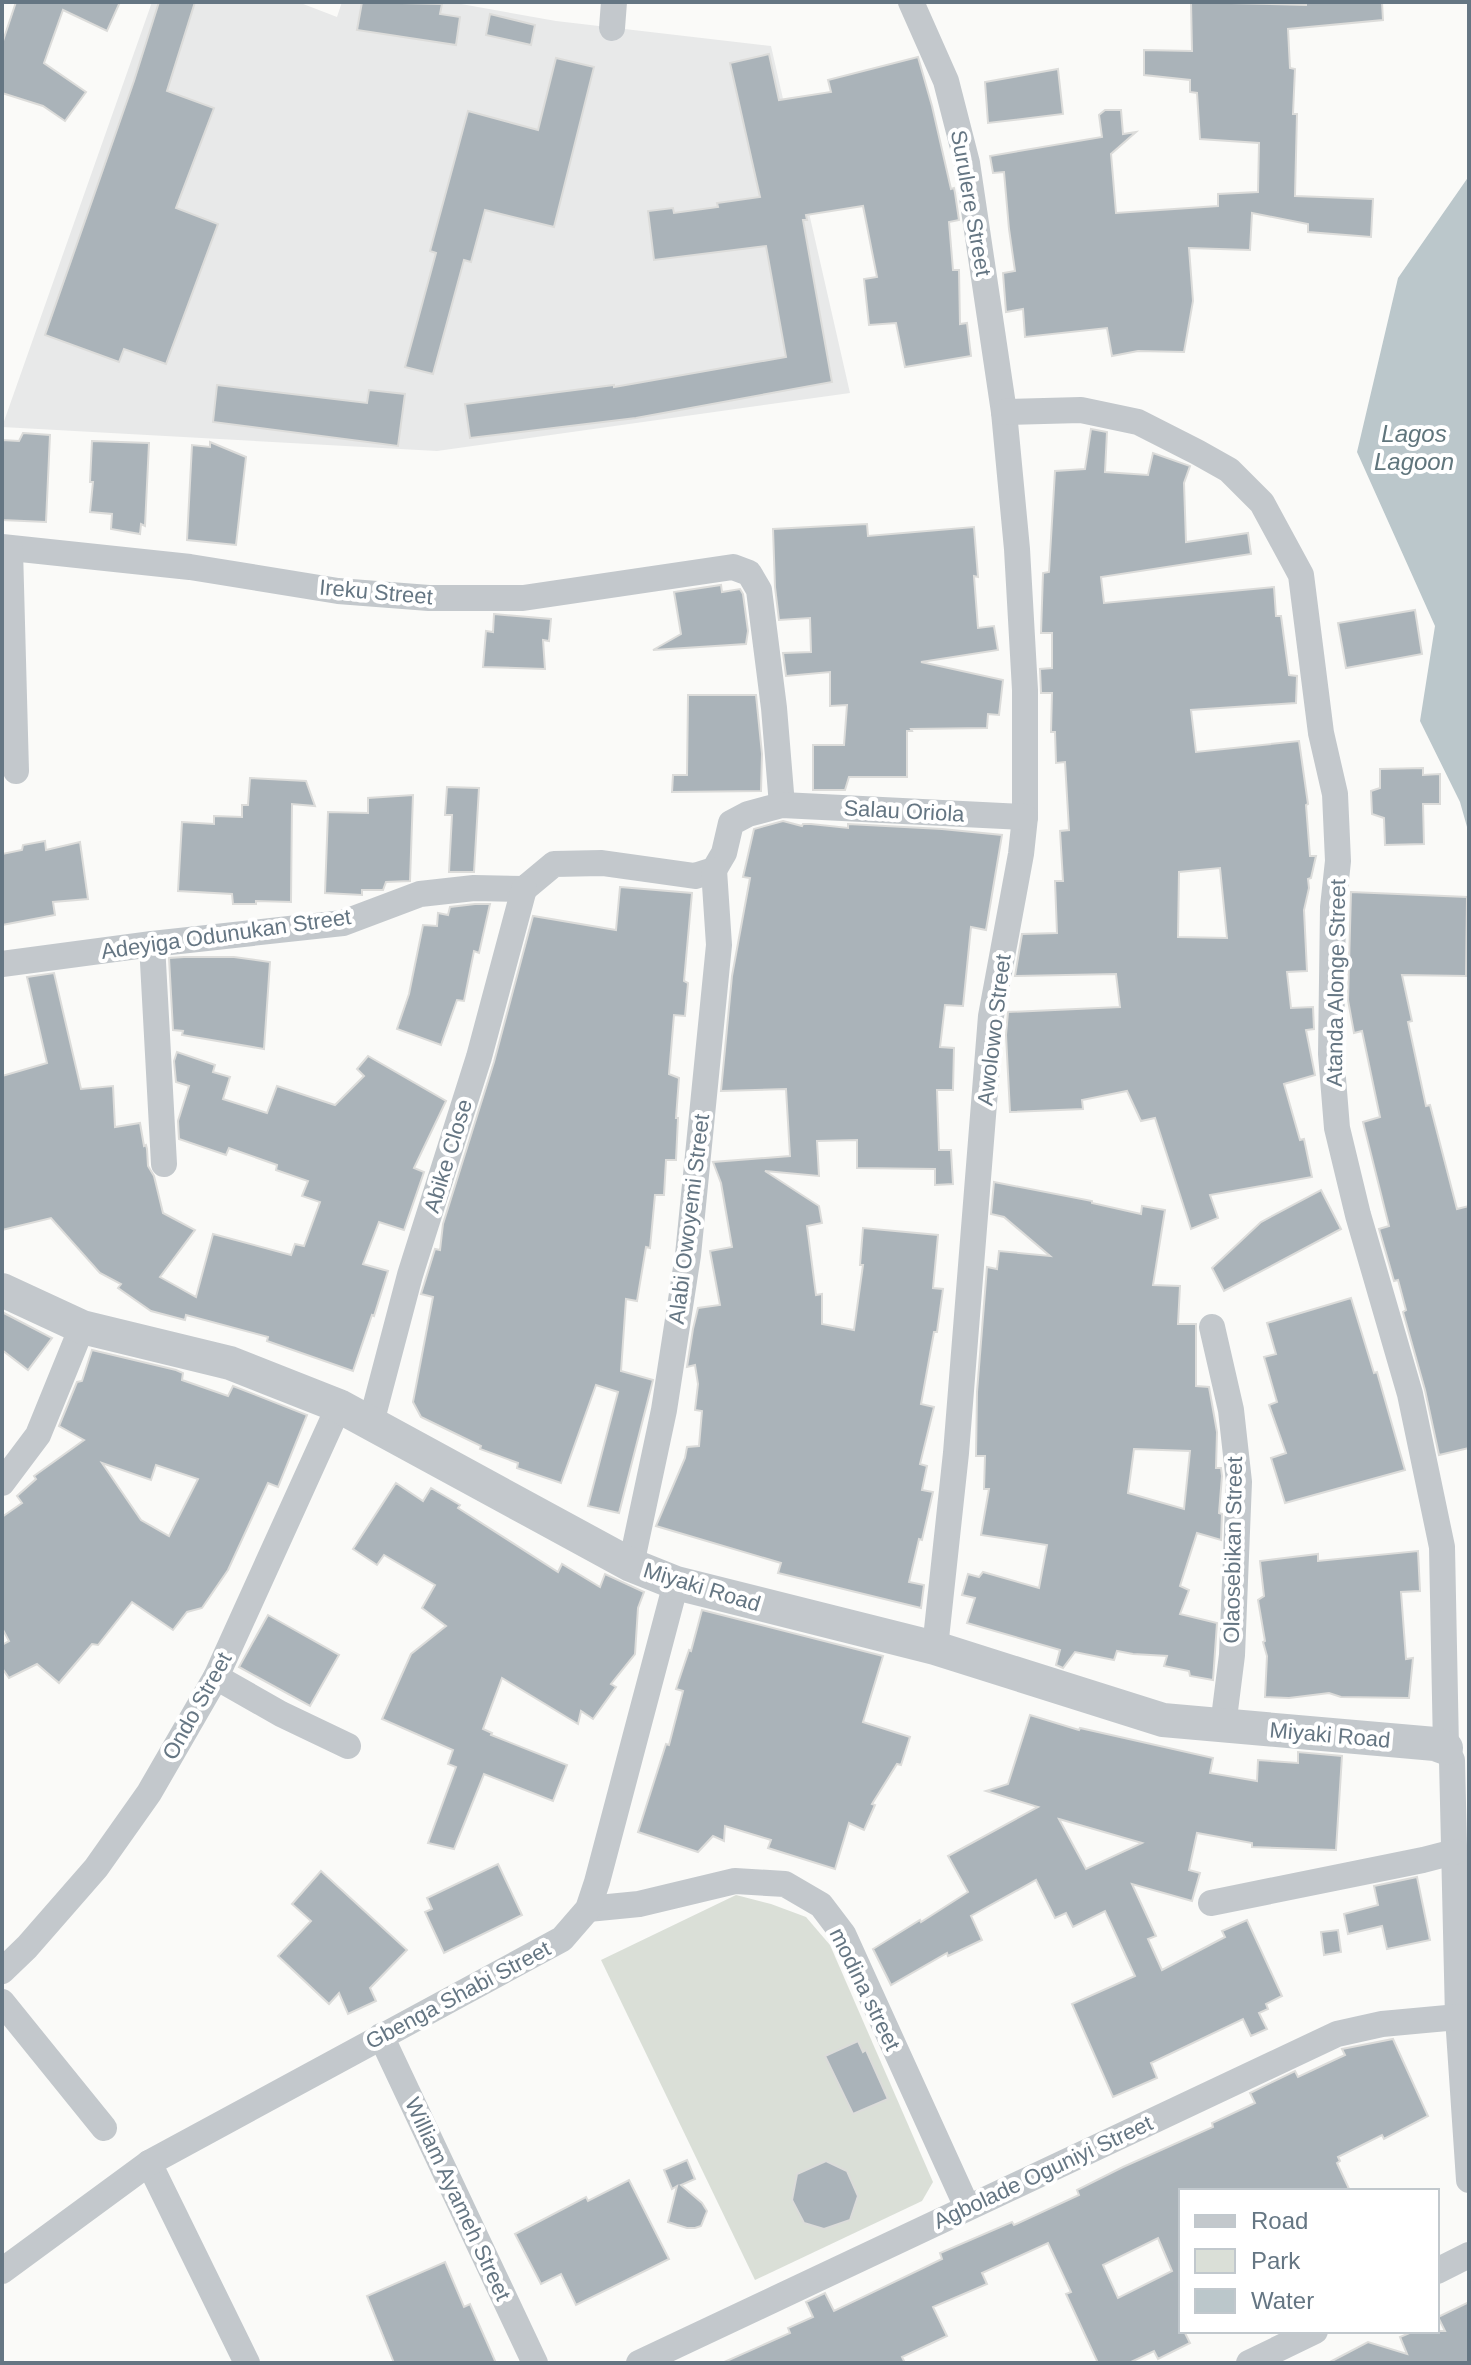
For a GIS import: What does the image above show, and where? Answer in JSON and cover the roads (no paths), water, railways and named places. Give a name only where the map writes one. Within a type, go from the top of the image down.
[{"type":"street","name":"Surulere Street","points":[[911,2],[946,81],[967,163],[1004,412]]},
{"type":"street","name":"Atanda Alonge Street","points":[[1004,412],[1081,410],[1138,422],[1197,452],[1229,470],[1262,503],[1301,575],[1321,733],[1335,794],[1338,861],[1333,907],[1331,1054],[1337,1128],[1358,1215],[1410,1394],[1442,1547],[1446,1748],[1452,1760],[1458,2017],[1469,2180]]},
{"type":"street","name":"Awolowo Street","points":[[935,1648],[956,1453],[991,1016],[1025,817],[1025,690],[1017,549],[1004,412]]},
{"type":"street","name":"Ireku Street","points":[[6,548],[190,567],[338,591],[429,598],[523,598],[733,567],[749,573],[759,590],[782,805]]},
{"type":"street","points":[[6,548],[16,771]]},
{"type":"street","name":"Salau Oriola","points":[[782,805],[1025,817]]},
{"type":"street","points":[[524,889],[554,864],[602,863],[695,876],[714,870],[724,853],[731,823],[748,814],[782,805]]},
{"type":"street","name":"Alabi Owoyemi Street","points":[[631,1565],[664,1410],[688,1255],[719,945],[714,870]]},
{"type":"street","name":"Adeyiga Odunukan Street","points":[[2,964],[343,923],[420,894],[474,888],[524,889]]},
{"type":"street","name":"Abike Close","points":[[371,1423],[410,1275],[479,1057],[524,889]]},
{"type":"street","points":[[152,944],[164,1164]]},
{"type":"street","name":"Miyaki Road","points":[[2,1290],[82,1327],[230,1363],[339,1406],[631,1565],[676,1583],[935,1648],[1163,1720],[1435,1744],[1446,1748]]},
{"type":"street","points":[[2,1483],[38,1435],[82,1327]]},
{"type":"street","name":"Olaosebikan Street","points":[[1212,1327],[1231,1410],[1239,1482],[1232,1655],[1223,1726]]},
{"type":"street","name":"Ondo Street","points":[[2,1971],[96,1868],[149,1793],[216,1677],[339,1406]]},
{"type":"street","name":"Gbenga Shabi Street","points":[[2,2271],[149,2163],[562,1939],[588,1909],[597,1882],[676,1583]]},
{"type":"street","points":[[216,1677],[281,1714],[348,1746]]},
{"type":"street","points":[[1211,1903],[1454,1852]]},
{"type":"street","name":"modina street","points":[[588,1909],[639,1904],[735,1881],[785,1884],[821,1905],[843,1934],[967,2207]]},
{"type":"street","points":[[2,2002],[104,2128]]},
{"type":"street","name":"Agbolade Oguniyi Street","points":[[639,2363],[1337,2034],[1382,2024],[1458,2017]]},
{"type":"street","name":"William Ayameh Street","points":[[381,2036],[535,2363]]},
{"type":"street","points":[[149,2163],[247,2363]]},
{"type":"street","points":[[1439,2270],[1469,2255]]},
{"type":"street","points":[[1249,2363],[1311,2333]]},
{"type":"water","name":"Lagos Lagoon","points":[[1469,176],[1469,834],[1460,802],[1420,721],[1435,626],[1357,452],[1398,278]]}]
